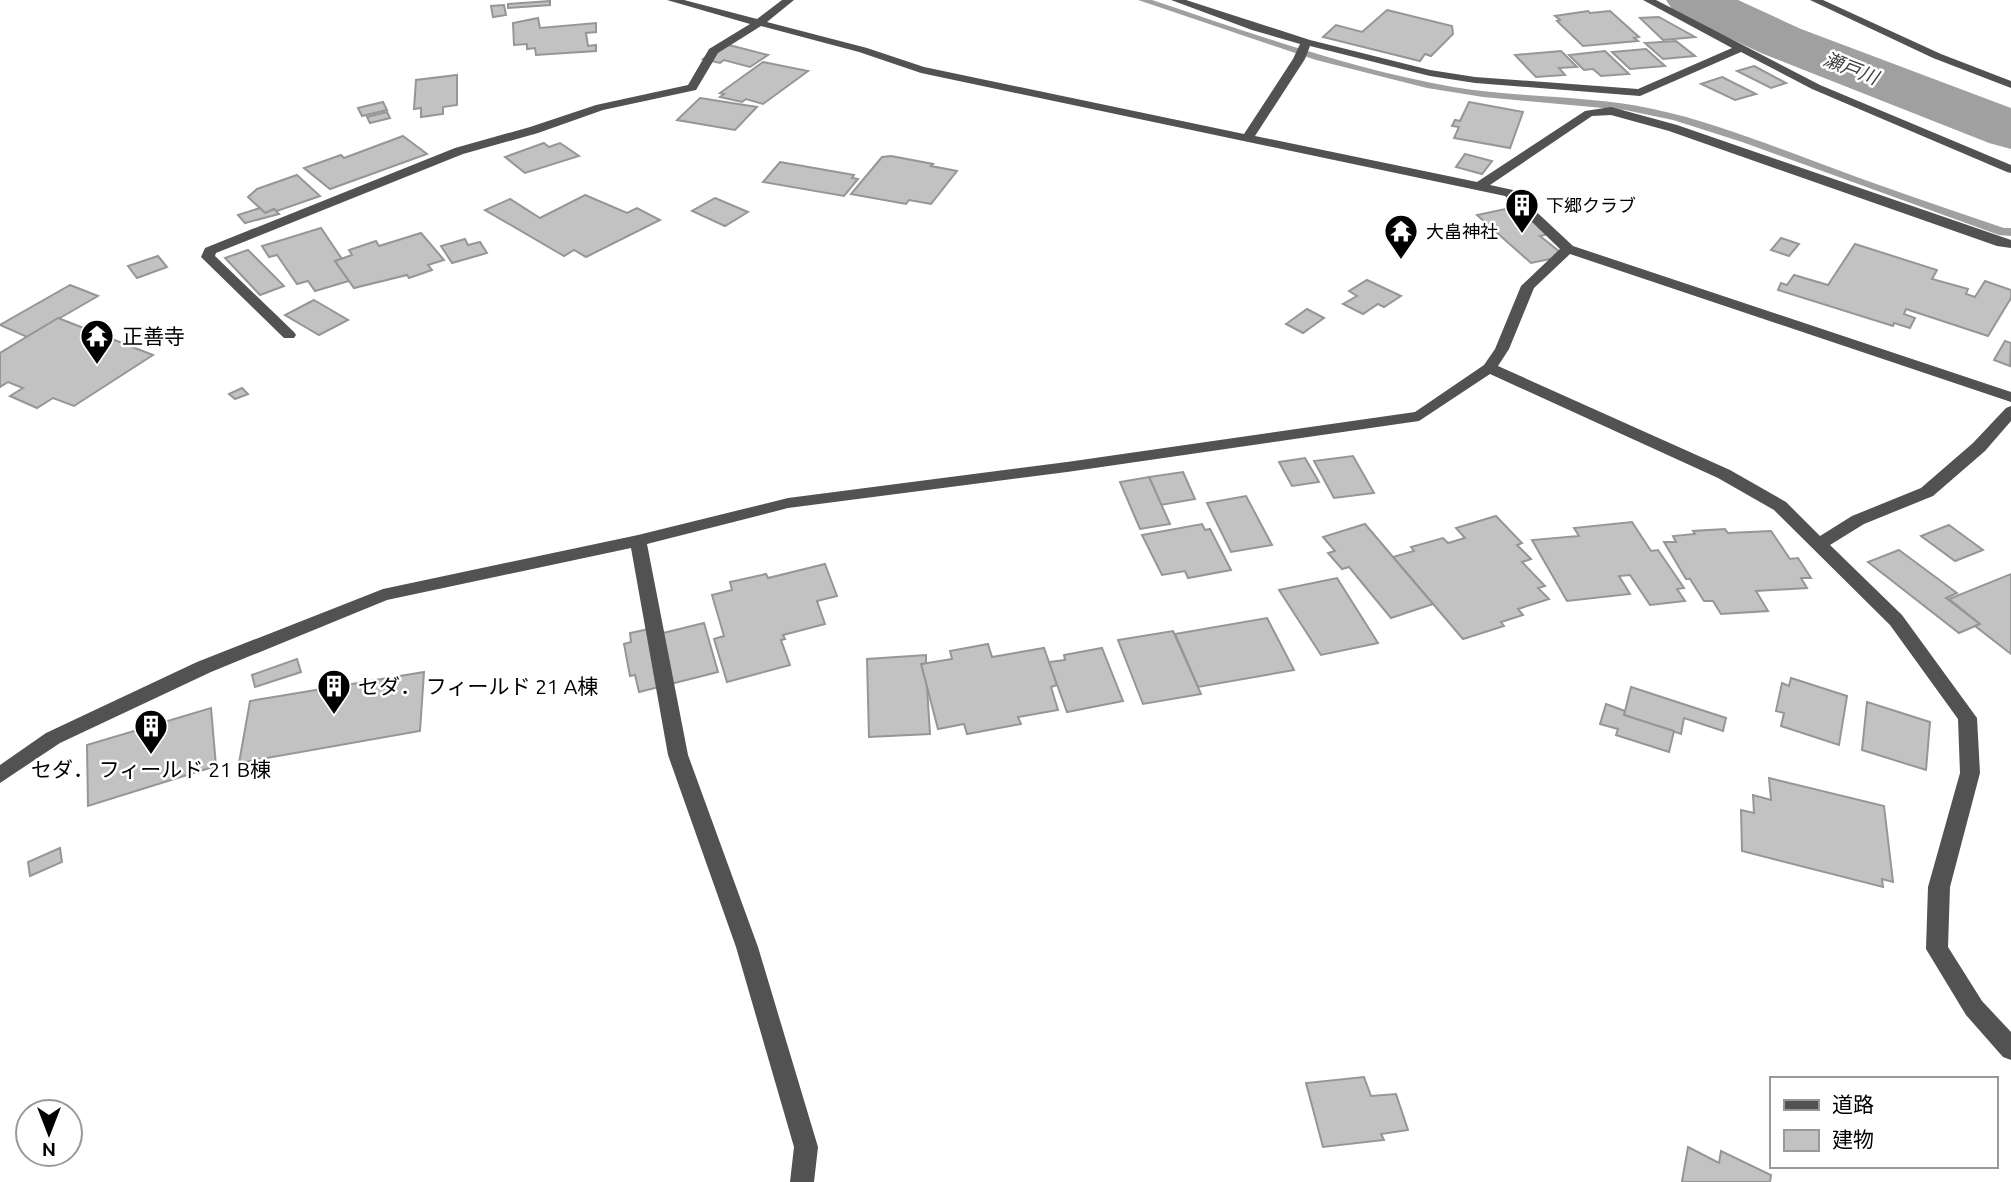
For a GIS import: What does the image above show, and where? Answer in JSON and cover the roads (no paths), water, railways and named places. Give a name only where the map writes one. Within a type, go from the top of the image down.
[{"type":"street","points":[[673,0],[863,50],[921,70],[1509,193],[1568,249],[2011,397]]},
{"type":"street","points":[[289,335],[208,257],[210,251],[459,151],[534,130],[600,107],[692,88],[713,51],[759,23],[789,0]]},
{"type":"street","points":[[1176,0],[1306,42],[1464,78],[1640,93],[1741,48]]},
{"type":"street","points":[[1648,0],[1816,87],[2011,169]]},
{"type":"street","points":[[1815,0],[1937,56],[2011,85]]},
{"type":"street","points":[[1247,139],[1299,59],[1306,42]]},
{"type":"street","points":[[1603,89],[1611,111]]},
{"type":"street","points":[[1480,186],[1590,113],[1611,111],[1720,143],[2011,244]]},
{"type":"street","points":[[0,775],[53,738],[204,667],[383,595],[638,541],[788,503],[1067,467],[1419,416],[1489,368],[1502,349],[1528,286],[1568,249]]},
{"type":"street","points":[[1489,368],[1724,474],[1780,506],[1896,620],[1967,718],[1970,773],[1939,887],[1937,949],[1974,1008],[2011,1049]]},
{"type":"street","points":[[1818,545],[1858,520],[1927,492],[1979,447],[2011,411]]},
{"type":"street","points":[[638,541],[678,755],[747,947],[806,1147],[802,1182]]},
{"type":"waterway","points":[[1143,0],[1319,57],[1427,85],[1483,94],[1596,103],[1677,118],[2003,232],[2011,232]]},
{"type":"waterway","name":"瀬戸川","points":[[1693,0],[1781,41],[2011,130]]},
{"type":"place","name":"下郷クラブ","points":[[1522,235]]},
{"type":"place","name":"大畠神社","points":[[1401,261]]},
{"type":"place","name":"正善寺","points":[[97,366]]},
{"type":"place","name":"セダ． フィールド 21 A棟","points":[[334,716]]},
{"type":"place","name":"セダ． フィールド 21 B棟","points":[[151,756]]}]
